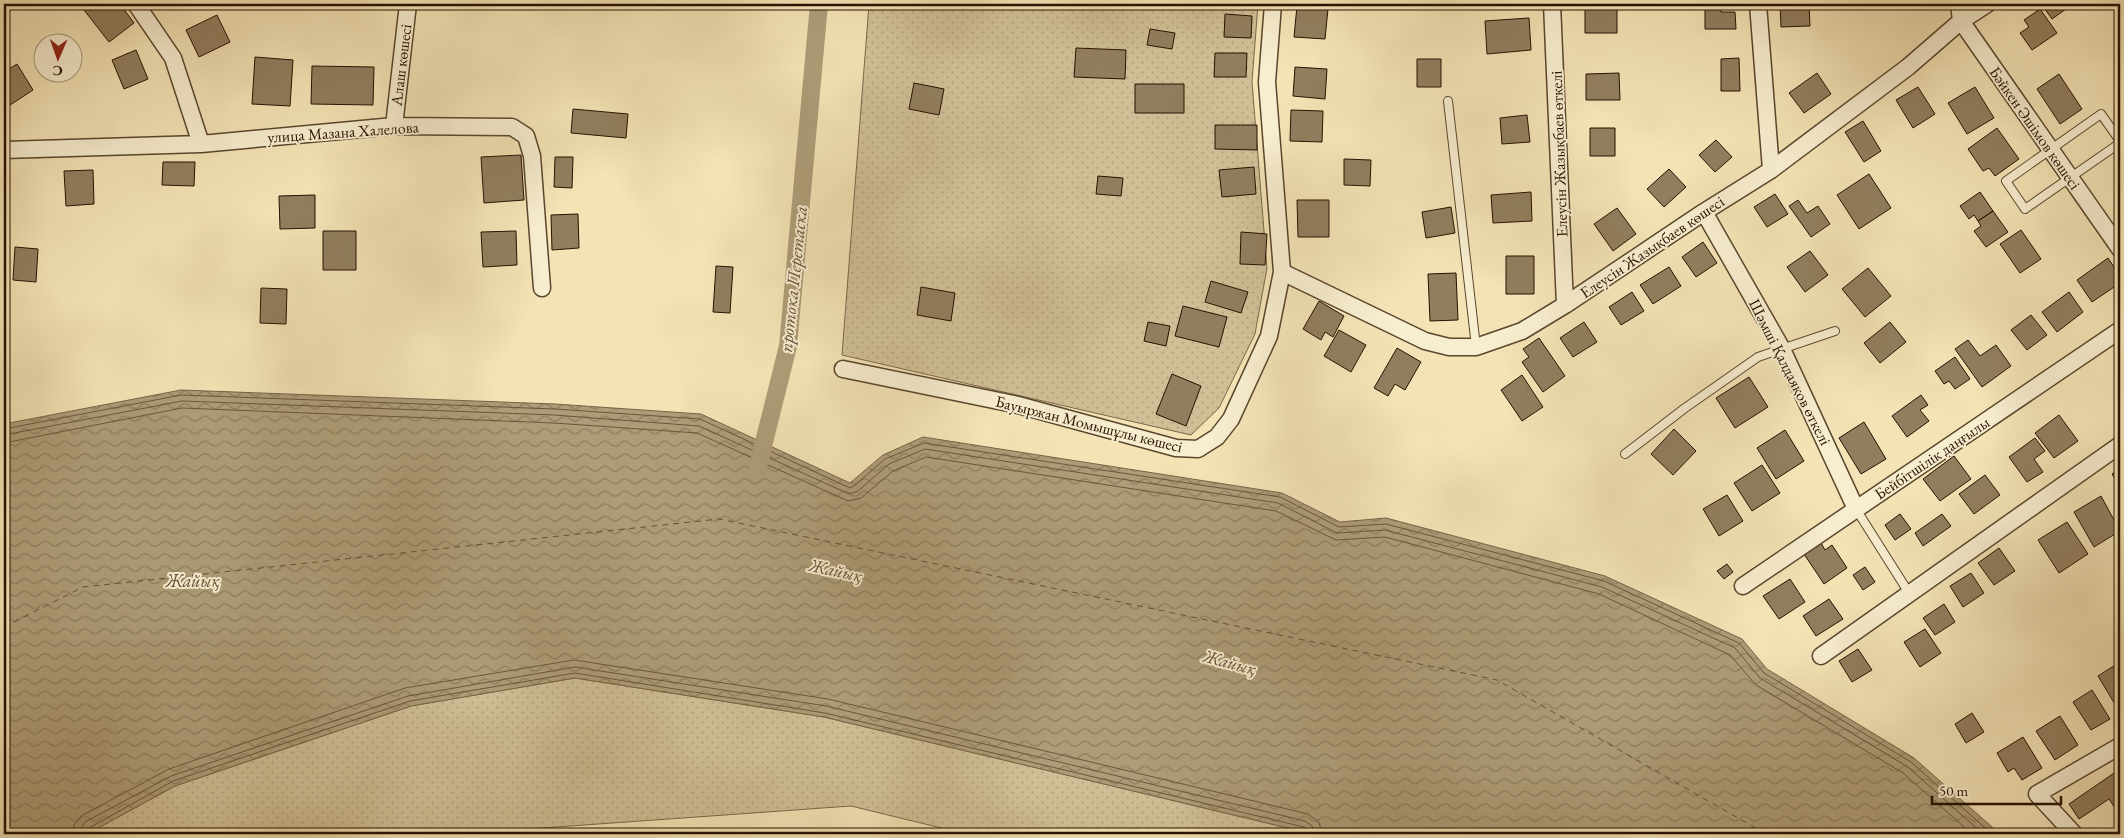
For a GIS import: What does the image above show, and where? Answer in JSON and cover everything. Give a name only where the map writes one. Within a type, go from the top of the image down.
[{"type":"street","points":[[136,4],[174,58],[201,144]]},
{"type":"street","name":"Алаш көшесі","points":[[394,126],[408,4]]},
{"type":"street","name":"Бауыржан Момышұлы көшесі","points":[[843,369],[1018,405],[1176,448],[1198,449],[1217,437],[1231,419],[1269,336],[1282,272],[1267,82],[1273,4]]},
{"type":"street","name":"Елеусін Жазықбаев өткелі","points":[[1552,4],[1565,305]]},
{"type":"street","points":[[1758,4],[1771,170]]},
{"type":"street","name":"Бәйкен Әшімов көшесі","points":[[1959,4],[1961,21],[2120,248]]},
{"type":"street","name":"Елеусін Жазықбаев көшесі","points":[[1282,272],[1425,341],[1449,347],[1476,347],[1522,331],[1565,305],[1704,212],[1771,170],[1908,67],[1961,21],[1987,4]]},
{"type":"street","name":"улица Мазана Халелова","points":[[4,150],[201,144],[394,126],[512,127],[526,136],[532,156],[542,288]]},
{"type":"street","name":"Шәмші Қалдаяқов өткелі","points":[[1704,212],[1782,349],[1856,509]]},
{"type":"street","name":"Бейбітшілік даңғылы","points":[[1743,586],[2120,330]]},
{"type":"street","points":[[1821,656],[2120,445]]},
{"type":"street","points":[[2074,834],[2037,794],[2120,746]]},
{"type":"lane","points":[[1448,100],[1476,347]]},
{"type":"lane","points":[[2101,114],[2120,142],[2025,209],[2006,181],[2101,114]]},
{"type":"lane","points":[[1625,454],[1685,408],[1758,357],[1834,331]]},
{"type":"lane","points":[[1856,509],[1909,593]]},
{"type":"shaded area","points":[[869,4],[1258,4],[1252,82],[1267,268],[1255,334],[1219,408],[1191,435],[842,355]]},
{"type":"shaded area","points":[[575,678],[824,717],[1313,834],[966,834],[851,806],[458,834],[87,834],[175,786],[411,706]]},
{"type":"water","name":"Жайық","points":[[181,390],[555,404],[701,414],[850,483],[883,455],[923,437],[1282,493],[1340,522],[1386,518],[1605,576],[1742,639],[1767,669],[1914,758],[2000,834],[1313,834],[824,717],[575,678],[411,706],[175,786],[87,834],[4,834],[4,424]]},
{"type":"building","points":[[91,4],[120,4],[134,23],[109,42],[84,10]]},
{"type":"building","points":[[171,4],[190,4],[174,10]]},
{"type":"building","points":[[477,4],[506,4],[477,6]]},
{"type":"building","points":[[1705,4],[1721,4],[1721,12],[1735,12],[1736,29],[1705,29]]},
{"type":"building","points":[[1780,4],[1809,4],[1810,26],[1781,27]]},
{"type":"building","points":[[2062,4],[2066,9],[2052,19],[2042,5]]},
{"type":"building","points":[[2112,4],[2120,4],[2119,13]]},
{"type":"building","points":[[1297,6],[1328,9],[1325,39],[1294,37]]},
{"type":"building","points":[[1585,9],[1617,9],[1617,33],[1585,33]]},
{"type":"building","points":[[2040,9],[2057,33],[2032,50],[2020,33],[2029,27],[2024,20]]},
{"type":"building","points":[[1225,14],[1252,16],[1251,38],[1224,37]]},
{"type":"building","points":[[217,15],[230,42],[199,57],[186,30]]},
{"type":"building","points":[[1529,18],[1531,50],[1487,54],[1485,21]]},
{"type":"building","points":[[1150,29],[1175,33],[1172,49],[1147,45]]},
{"type":"building","points":[[1076,48],[1126,50],[1125,79],[1074,77]]},
{"type":"building","points":[[136,50],[148,79],[124,89],[112,60]]},
{"type":"building","points":[[1215,53],[1247,53],[1246,77],[1214,77]]},
{"type":"building","points":[[255,57],[293,60],[290,106],[252,104]]},
{"type":"building","points":[[1739,58],[1740,91],[1721,91],[1721,59]]},
{"type":"building","points":[[1417,59],[1441,59],[1441,87],[1417,87]]},
{"type":"building","points":[[17,64],[33,90],[4,109],[4,72]]},
{"type":"building","points":[[312,66],[374,67],[373,105],[311,104]]},
{"type":"building","points":[[1295,67],[1327,69],[1325,99],[1293,96]]},
{"type":"building","points":[[1619,73],[1620,100],[1586,100],[1586,74]]},
{"type":"building","points":[[1817,73],[1831,94],[1804,113],[1789,93]]},
{"type":"building","points":[[2059,74],[2082,109],[2060,124],[2037,89]]},
{"type":"building","points":[[914,83],[944,89],[939,115],[909,109]]},
{"type":"building","points":[[1135,84],[1184,84],[1184,113],[1135,113]]},
{"type":"building","points":[[1918,87],[1935,114],[1913,128],[1896,100]]},
{"type":"building","points":[[1975,87],[1994,118],[1967,134],[1948,103]]},
{"type":"building","points":[[573,109],[628,114],[626,138],[571,133]]},
{"type":"building","points":[[1291,110],[1323,111],[1322,142],[1290,141]]},
{"type":"building","points":[[1527,115],[1530,142],[1502,144],[1500,118]]},
{"type":"building","points":[[1863,121],[1881,151],[1864,162],[1845,132]]},
{"type":"building","points":[[1215,125],[1257,125],[1257,150],[1215,149]]},
{"type":"building","points":[[1590,128],[1615,128],[1615,156],[1590,156]]},
{"type":"building","points":[[1997,128],[2019,159],[1995,176],[1989,168],[1983,171],[1968,149]]},
{"type":"building","points":[[1716,140],[1732,157],[1715,172],[1699,155]]},
{"type":"building","points":[[521,155],[524,200],[484,203],[481,157]]},
{"type":"building","points":[[555,157],[573,157],[572,188],[554,187]]},
{"type":"building","points":[[1344,159],[1371,160],[1370,186],[1344,185]]},
{"type":"building","points":[[163,162],[195,162],[194,186],[162,185]]},
{"type":"building","points":[[1254,167],[1256,194],[1222,197],[1219,170]]},
{"type":"building","points":[[1669,169],[1686,187],[1664,207],[1647,189]]},
{"type":"building","points":[[93,170],[94,204],[66,206],[64,171]]},
{"type":"building","points":[[1869,174],[1891,208],[1859,229],[1837,195]]},
{"type":"building","points":[[1098,176],[1123,178],[1121,196],[1096,194]]},
{"type":"building","points":[[1531,192],[1532,221],[1493,223],[1491,195]]},
{"type":"building","points":[[1980,192],[1993,211],[1978,221],[1974,215],[1969,219],[1960,206]]},
{"type":"building","points":[[1775,194],[1788,214],[1767,227],[1754,207]]},
{"type":"building","points":[[315,195],[315,228],[280,229],[279,196]]},
{"type":"building","points":[[1297,200],[1329,200],[1329,237],[1298,237]]},
{"type":"building","points":[[1798,200],[1807,213],[1818,206],[1830,224],[1811,237],[1789,206]]},
{"type":"building","points":[[1451,207],[1455,233],[1426,238],[1422,212]]},
{"type":"building","points":[[1617,208],[1636,234],[1613,251],[1594,224]]},
{"type":"building","points":[[1993,211],[2008,232],[1986,247],[1974,231],[1981,226],[1978,221]]},
{"type":"building","points":[[578,214],[579,248],[552,250],[551,215]]},
{"type":"building","points":[[2021,230],[2041,259],[2020,273],[2000,244]]},
{"type":"building","points":[[323,231],[356,231],[356,270],[323,270]]},
{"type":"building","points":[[516,231],[517,265],[483,267],[481,232]]},
{"type":"building","points":[[1241,232],[1267,234],[1265,265],[1240,264]]},
{"type":"building","points":[[1703,242],[1717,263],[1696,277],[1682,257]]},
{"type":"building","points":[[15,247],[38,249],[36,282],[13,280]]},
{"type":"building","points":[[1810,251],[1828,275],[1805,292],[1787,267]]},
{"type":"building","points":[[1506,256],[1534,256],[1534,294],[1506,294]]},
{"type":"building","points":[[2108,258],[2120,276],[2120,283],[2092,302],[2077,280]]},
{"type":"building","points":[[716,266],[733,267],[730,313],[713,312]]},
{"type":"building","points":[[1669,267],[1681,286],[1653,304],[1640,285]]},
{"type":"building","points":[[1868,268],[1891,296],[1865,317],[1842,289]]},
{"type":"building","points":[[1456,273],[1458,320],[1430,321],[1428,274]]},
{"type":"building","points":[[1211,281],[1248,292],[1241,313],[1205,302]]},
{"type":"building","points":[[921,287],[955,293],[951,321],[917,315]]},
{"type":"building","points":[[261,288],[287,289],[286,324],[260,323]]},
{"type":"building","points":[[1632,292],[1644,311],[1621,325],[1609,307]]},
{"type":"building","points":[[2069,292],[2083,312],[2057,332],[2042,312]]},
{"type":"building","points":[[1319,301],[1344,316],[1333,337],[1325,332],[1321,340],[1303,329]]},
{"type":"building","points":[[1183,306],[1227,317],[1219,347],[1175,336]]},
{"type":"building","points":[[2031,315],[2047,335],[2027,350],[2011,330]]},
{"type":"building","points":[[1148,322],[1170,326],[1166,346],[1144,341]]},
{"type":"building","points":[[1584,322],[1597,342],[1573,357],[1560,338]]},
{"type":"building","points":[[1890,322],[1906,342],[1880,363],[1864,343]]},
{"type":"building","points":[[1339,330],[1366,345],[1351,372],[1324,356]]},
{"type":"building","points":[[1539,338],[1565,376],[1543,392],[1522,362],[1529,357],[1523,349]]},
{"type":"building","points":[[2120,339],[2120,350],[2115,343]]},
{"type":"building","points":[[1968,340],[1980,356],[1996,345],[2011,366],[1982,387],[1955,349]]},
{"type":"building","points":[[1397,348],[1421,362],[1405,390],[1395,384],[1388,396],[1374,388]]},
{"type":"building","points":[[1955,357],[1970,379],[1955,389],[1949,381],[1944,384],[1935,371]]},
{"type":"building","points":[[1172,374],[1201,386],[1186,426],[1156,414]]},
{"type":"building","points":[[1522,375],[1543,407],[1522,421],[1501,390]]},
{"type":"building","points":[[1749,377],[1768,407],[1735,428],[1716,398]]},
{"type":"building","points":[[1921,395],[1928,405],[1920,410],[1929,421],[1907,437],[1892,416]]},
{"type":"building","points":[[2059,415],[2078,441],[2054,458],[2035,433]]},
{"type":"building","points":[[1864,422],[1886,459],[1861,474],[1839,438]]},
{"type":"building","points":[[1674,429],[1696,451],[1673,475],[1651,454]]},
{"type":"building","points":[[1785,430],[1804,461],[1776,479],[1757,448]]},
{"type":"building","points":[[2035,438],[2045,451],[2034,459],[2043,472],[2027,482],[2009,457]]},
{"type":"building","points":[[1954,456],[1971,479],[1940,501],[1923,479]]},
{"type":"building","points":[[1762,465],[1780,493],[1752,511],[1734,483]]},
{"type":"building","points":[[2120,469],[2120,487],[2112,474]]},
{"type":"building","points":[[1985,475],[2000,495],[1974,514],[1959,494]]},
{"type":"building","points":[[1727,495],[1743,521],[1719,536],[1703,509]]},
{"type":"building","points":[[2101,496],[2120,531],[2094,547],[2074,512]]},
{"type":"building","points":[[1900,514],[1911,529],[1895,540],[1885,525]]},
{"type":"building","points":[[1942,514],[1951,526],[1923,546],[1915,533]]},
{"type":"building","points":[[2067,522],[2088,554],[2059,573],[2038,540]]},
{"type":"building","points":[[1821,543],[1825,550],[1832,545],[1847,568],[1824,584],[1804,554]]},
{"type":"building","points":[[1999,548],[2015,571],[1994,585],[1978,563]]},
{"type":"building","points":[[1727,564],[1733,572],[1724,579],[1717,571]]},
{"type":"building","points":[[1865,567],[1875,582],[1863,590],[1853,575]]},
{"type":"building","points":[[1971,573],[1984,593],[1963,607],[1950,586]]},
{"type":"building","points":[[1790,579],[1805,602],[1779,619],[1763,596]]},
{"type":"building","points":[[1829,599],[1843,619],[1816,636],[1803,616]]},
{"type":"building","points":[[1944,604],[1955,622],[1935,635],[1923,618]]},
{"type":"building","points":[[1925,629],[1941,653],[1920,667],[1904,642]]},
{"type":"building","points":[[1858,649],[1872,670],[1852,682],[1839,661]]},
{"type":"building","points":[[2120,662],[2120,703],[2116,706],[2098,676]]},
{"type":"building","points":[[2092,690],[2110,719],[2091,730],[2073,702]]},
{"type":"building","points":[[1972,713],[1984,732],[1966,743],[1955,724]]},
{"type":"building","points":[[2060,716],[2078,745],[2055,760],[2036,731]]},
{"type":"building","points":[[2023,737],[2042,768],[2022,780],[2014,768],[2008,772],[1997,753]]},
{"type":"building","points":[[2120,769],[2120,804],[2115,808],[2109,799],[2079,819],[2069,804]]},
{"type":"waterway","name":"протока Перетаска","points":[[758,466],[788,346],[819,4]]},
{"type":"ferry route","points":[[4,627],[83,587],[719,519],[1497,680],[1766,834]]}]
